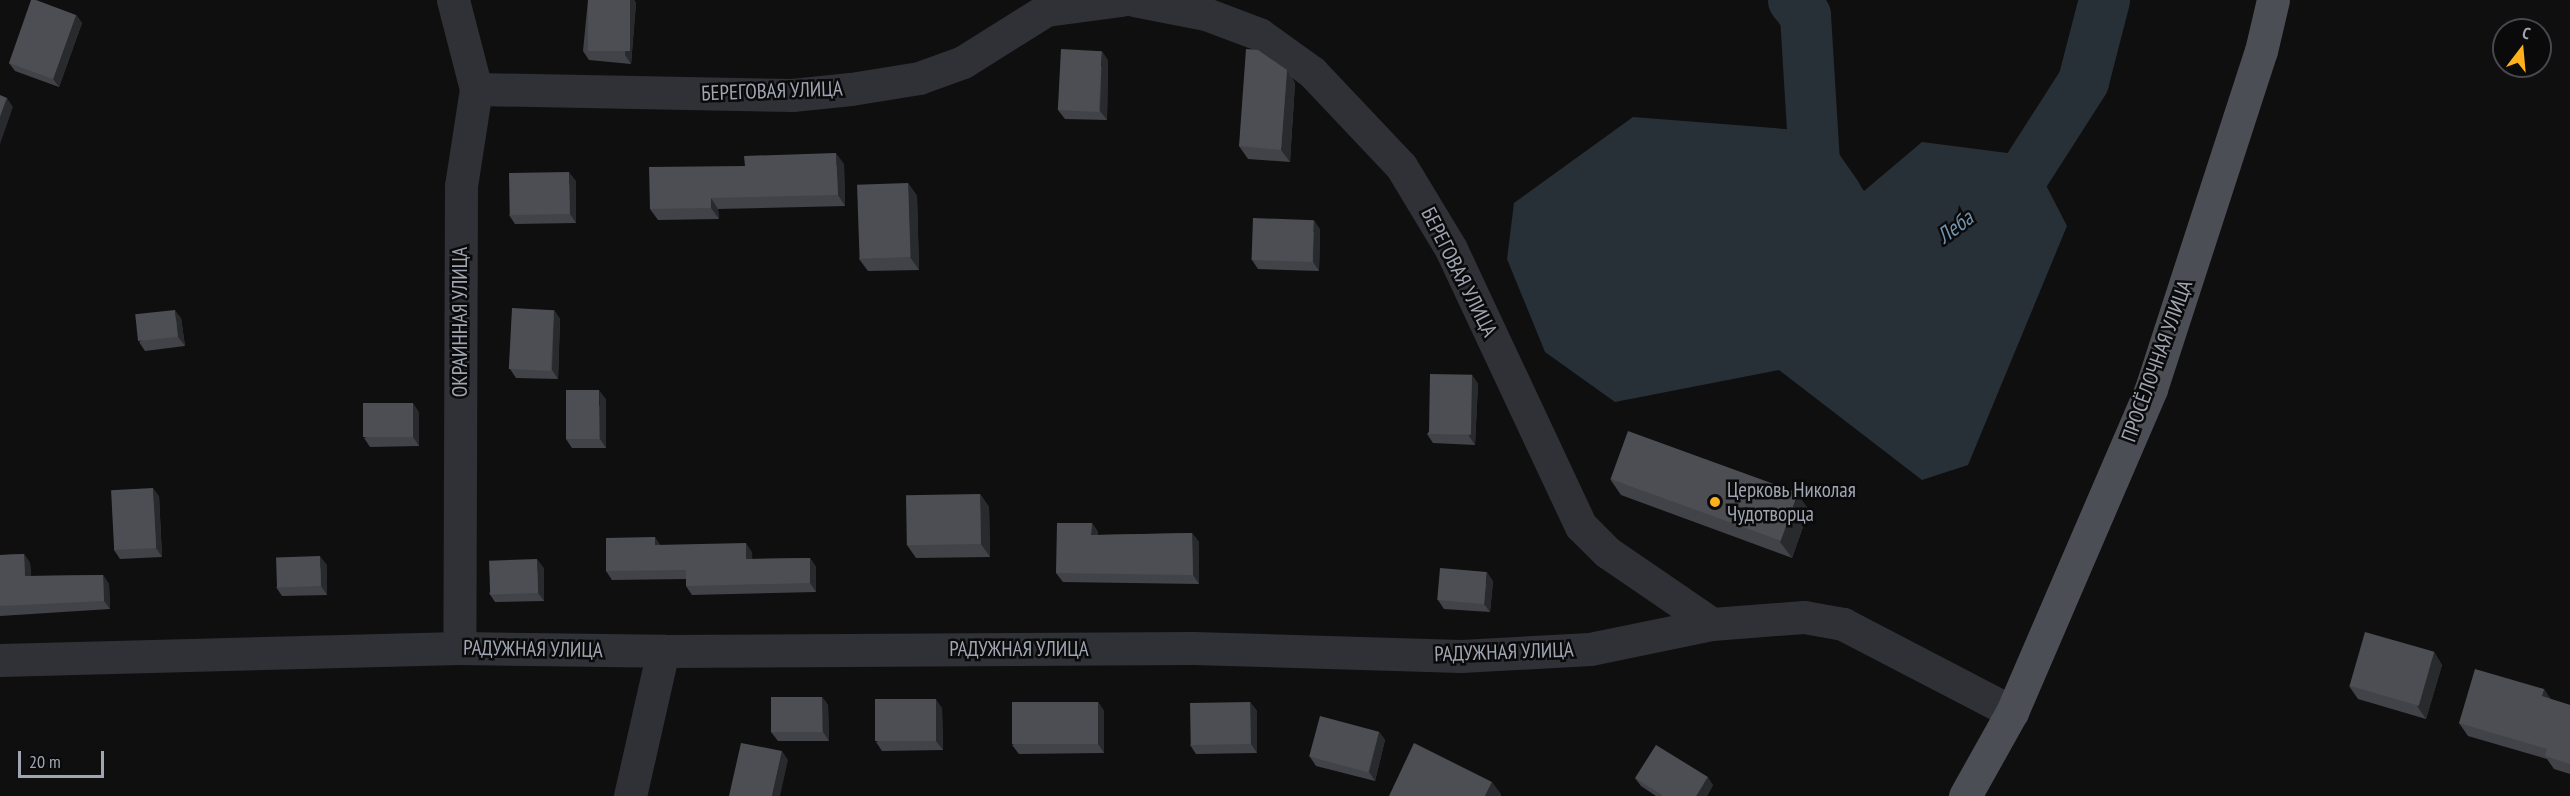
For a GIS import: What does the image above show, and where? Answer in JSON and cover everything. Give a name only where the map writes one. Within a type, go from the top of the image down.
[{"type":"main road","name":"ПРОСЁЛОЧНАЯ УЛИЦА","points":[[1965,796],[2012,712],[2151,389],[2261,51],[2273,0]]},
{"type":"street","name":"ОКРАИННАЯ УЛИЦА","points":[[453,0],[476,89],[461,186],[459,648]]},
{"type":"street","name":"БЕРЕГОВАЯ УЛИЦА","points":[[476,89],[792,95],[850,89],[919,78],[963,62],[1046,9],[1121,0]]},
{"type":"street","name":"БЕРЕГОВАЯ УЛИЦА","points":[[1134,0],[1206,14],[1259,34],[1312,72],[1401,166],[1451,249],[1581,526],[1607,552],[1712,624]]},
{"type":"street","name":"РАДУЖНАЯ УЛИЦА","points":[[0,660],[459,648],[663,651],[1193,648],[1461,656],[1590,649],[1712,624],[1804,617],[1843,624],[2012,712]]},
{"type":"street","points":[[630,796],[663,651]]},
{"type":"water","points":[[1633,117],[1823,132],[1864,191],[1922,142],[2031,156],[2067,226],[1968,465],[1922,480],[1779,370],[1615,402],[1545,352],[1507,259],[1514,203]]},
{"type":"building","points":[[31,0],[76,15],[53,79],[9,63]]},
{"type":"building","points":[[588,0],[630,0],[630,51],[588,51]]},
{"type":"building","points":[[1061,49],[1102,51],[1099,112],[1058,110]]},
{"type":"building","points":[[1246,49],[1258,50],[1287,70],[1281,150],[1239,146]]},
{"type":"building","points":[[0,95],[7,98],[0,117]]},
{"type":"building","points":[[836,153],[838,195],[711,198],[711,208],[650,209],[649,167],[745,166],[744,156]]},
{"type":"building","points":[[569,172],[570,214],[510,215],[509,173]]},
{"type":"building","points":[[908,183],[911,257],[860,259],[857,185]]},
{"type":"building","points":[[1253,218],[1314,220],[1312,262],[1252,260]]},
{"type":"building","points":[[512,308],[554,310],[551,371],[509,369]]},
{"type":"building","points":[[175,310],[178,337],[138,341],[135,314]]},
{"type":"building","points":[[1430,374],[1472,375],[1471,435],[1429,434]]},
{"type":"building","points":[[566,390],[599,390],[599,439],[566,439]]},
{"type":"building","points":[[363,403],[413,403],[413,437],[363,437]]},
{"type":"building","name":"Церковь Николая Чудотворца","points":[[1628,431],[1798,493],[1781,541],[1611,479]]},
{"type":"building","points":[[153,488],[156,548],[114,550],[111,490]]},
{"type":"building","points":[[980,494],[981,544],[907,545],[906,495]]},
{"type":"building","points":[[1057,523],[1092,523],[1091,535],[1192,533],[1193,575],[1056,573]]},
{"type":"building","points":[[655,537],[655,545],[746,543],[746,559],[810,558],[810,583],[686,586],[686,570],[606,571],[606,538]]},
{"type":"building","points":[[24,554],[25,576],[103,575],[104,601],[0,606],[0,555]]},
{"type":"building","points":[[320,556],[321,586],[277,588],[276,558]]},
{"type":"building","points":[[537,559],[538,593],[490,595],[489,561]]},
{"type":"building","points":[[1440,568],[1487,572],[1484,604],[1437,600]]},
{"type":"building","points":[[2365,632],[2434,652],[2419,706],[2350,686]]},
{"type":"building","points":[[2475,669],[2544,689],[2542,696],[2570,705],[2570,764],[2545,756],[2547,749],[2459,723]]},
{"type":"building","points":[[771,697],[822,697],[822,732],[771,732]]},
{"type":"building","points":[[875,699],[936,699],[936,741],[875,741]]},
{"type":"building","points":[[1012,702],[1098,702],[1098,744],[1012,744]]},
{"type":"building","points":[[1250,702],[1251,744],[1191,745],[1190,703]]},
{"type":"building","points":[[1320,716],[1379,732],[1368,772],[1309,757]]},
{"type":"building","points":[[741,743],[782,751],[772,796],[729,796]]},
{"type":"building","points":[[1414,743],[1492,782],[1485,796],[1389,796]]},
{"type":"building","points":[[1656,745],[1708,777],[1696,796],[1662,796],[1635,778]]},
{"type":"waterway","name":"Леба","points":[[1793,0],[1805,15],[1814,163],[1836,195]]},
{"type":"waterway","name":"Леба","points":[[1982,207],[2023,175],[2083,81],[2104,0]]},
{"type":"place","name":"Церковь Николая Чудотворца","points":[[1715,502]]}]
